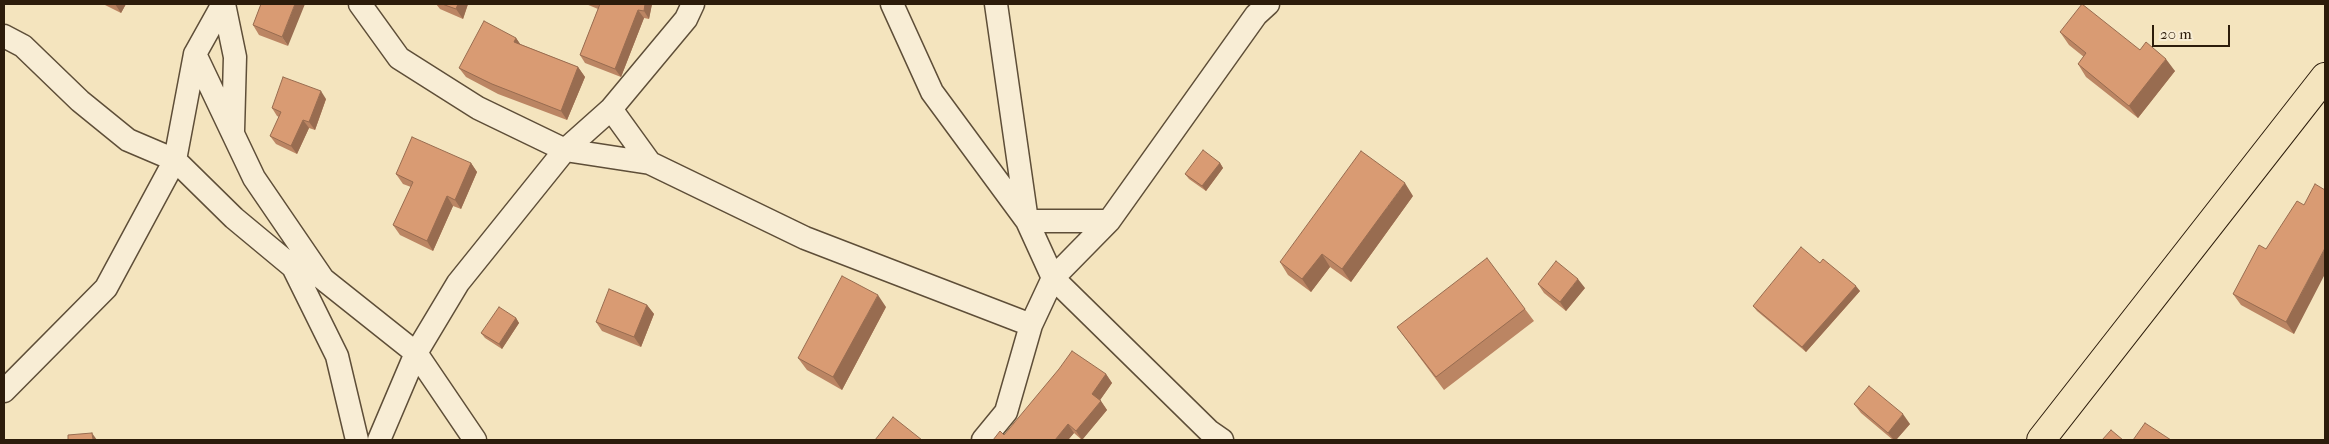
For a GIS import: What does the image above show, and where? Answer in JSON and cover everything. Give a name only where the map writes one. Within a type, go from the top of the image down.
[{"type":"main road","points":[[2041,440],[2325,77]]},
{"type":"street","points":[[4,392],[106,288],[175,160],[195,54],[224,4]]},
{"type":"street","points":[[224,4],[235,57],[233,134]]},
{"type":"street","points":[[360,4],[399,58],[478,108],[565,150],[650,163],[805,238],[1031,325]]},
{"type":"street","points":[[379,440],[416,353],[458,283],[565,150],[611,109],[686,19],[694,4]]},
{"type":"street","points":[[892,4],[932,92],[1027,221],[1053,278],[1209,430],[1222,440]]},
{"type":"street","points":[[996,4],[1027,221]]},
{"type":"street","points":[[983,440],[1006,412],[1031,325],[1053,278],[1109,221],[1256,15],[1268,4]]},
{"type":"street","points":[[4,36],[23,46],[80,101],[128,140],[175,160],[234,218],[293,267],[337,356],[357,440]]},
{"type":"street","points":[[195,54],[254,178],[323,280],[416,353],[475,440]]},
{"type":"street","points":[[611,109],[650,163]]},
{"type":"street","points":[[1027,221],[1109,221]]},
{"type":"building","points":[[261,4],[295,4],[282,37],[253,25]]},
{"type":"building","points":[[442,4],[458,4],[456,9]]},
{"type":"building","points":[[600,4],[645,4],[644,11],[638,10],[615,69],[580,55]]},
{"type":"building","points":[[2082,4],[2140,50],[2146,42],[2166,59],[2129,106],[2078,64],[2086,53],[2060,32]]},
{"type":"building","points":[[484,21],[516,38],[514,42],[578,67],[561,111],[492,84],[459,68]]},
{"type":"building","points":[[283,77],[321,91],[309,122],[303,120],[291,146],[270,136],[281,112],[272,108]]},
{"type":"building","points":[[412,137],[471,163],[455,200],[447,196],[427,241],[393,225],[413,182],[396,174]]},
{"type":"building","points":[[1203,150],[1220,163],[1202,186],[1185,174]]},
{"type":"building","points":[[1361,151],[1405,183],[1342,269],[1322,254],[1302,279],[1280,262]]},
{"type":"building","points":[[2315,184],[2325,190],[2325,248],[2286,322],[2233,294],[2259,245],[2266,249],[2297,201],[2304,205]]},
{"type":"building","points":[[1801,247],[1820,263],[1823,259],[1856,286],[1802,347],[1753,306]]},
{"type":"building","points":[[1487,258],[1525,309],[1436,377],[1397,327]]},
{"type":"building","points":[[1556,261],[1578,279],[1560,302],[1538,284]]},
{"type":"building","points":[[842,276],[878,295],[833,377],[798,358]]},
{"type":"building","points":[[609,289],[647,305],[634,337],[596,322]]},
{"type":"building","points":[[499,307],[516,318],[499,344],[481,333]]},
{"type":"building","points":[[1072,351],[1106,374],[1092,394],[1101,401],[1076,431],[1068,424],[1055,440],[993,440],[1000,431],[1004,435]]},
{"type":"building","points":[[1869,386],[1903,414],[1888,433],[1854,404]]},
{"type":"building","points":[[893,417],[922,440],[875,440]]},
{"type":"building","points":[[2145,423],[2171,440],[2133,440]]},
{"type":"building","points":[[2111,430],[2123,440],[2102,440]]},
{"type":"building","points":[[92,433],[93,440],[68,440],[68,435]]}]
